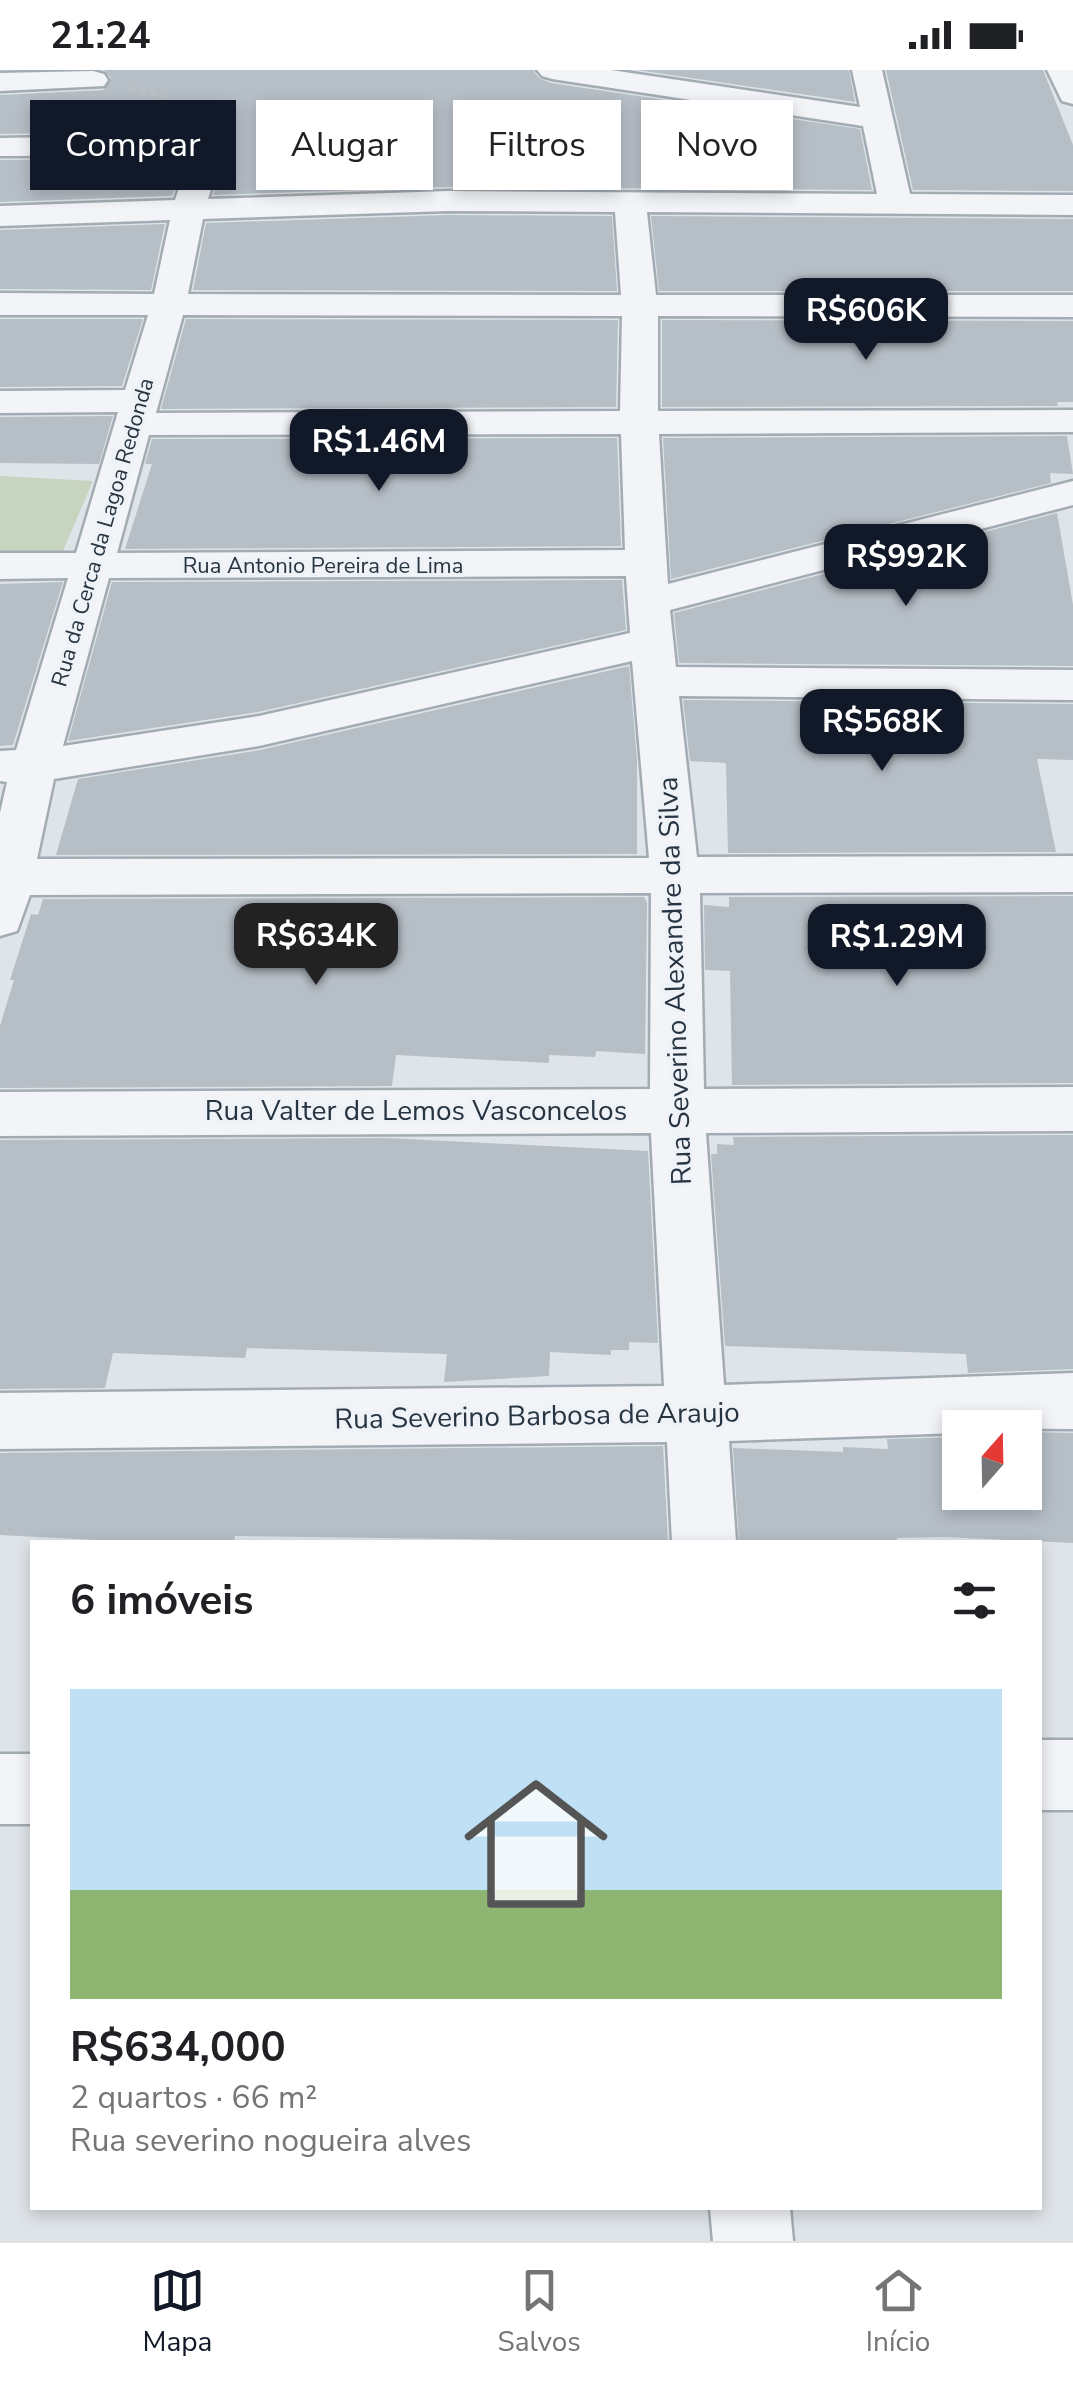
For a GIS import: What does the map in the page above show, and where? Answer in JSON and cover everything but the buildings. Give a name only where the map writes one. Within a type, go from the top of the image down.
[{"type":"street","points":[[552,70],[877,119]]},
{"type":"street","points":[[867,70],[896,202]]},
{"type":"street","points":[[1062,70],[1073,95]]},
{"type":"street","points":[[0,82],[93,80]]},
{"type":"street","points":[[0,148],[30,147]]},
{"type":"street","name":"Rua da Cerca da Lagoa Redonda","points":[[6,898],[17,766],[93,566],[169,302],[195,190]]},
{"type":"street","points":[[0,216],[448,201],[1073,205]]},
{"type":"street","points":[[630,201],[640,307]]},
{"type":"street","points":[[0,304],[1073,306]]},
{"type":"street","name":"Rua Severino Alexandre da Silva","points":[[640,307],[639,420],[651,622],[675,873],[677,1108],[704,1540]]},
{"type":"street","points":[[0,402],[136,412],[639,420],[1073,421]]},
{"type":"street","name":"Rua Antonio Pereira de Lima","points":[[17,766],[278,728],[651,622],[848,554],[1073,493]]},
{"type":"street","name":"Rua Antonio Pereira de Lima","points":[[0,566],[93,566],[651,622]]},
{"type":"street","points":[[651,622],[1073,684]]},
{"type":"street","points":[[6,898],[675,873],[1073,874]]},
{"type":"street","name":"Rua Valter de Lemos Vasconcelos","points":[[0,1114],[1073,1108]]},
{"type":"street","name":"Rua Severino Barbosa de Araujo","points":[[0,1421],[698,1414],[1073,1401]]},
{"type":"street","points":[[1042,1775],[1073,1775]]},
{"type":"street","points":[[0,1789],[30,1788]]},
{"type":"street","points":[[750,2210],[753,2241]]},
{"type":"path","points":[[93,80],[153,92],[171,100]]},
{"type":"green space","points":[[0,476],[93,481],[62,553],[0,552]]}]
